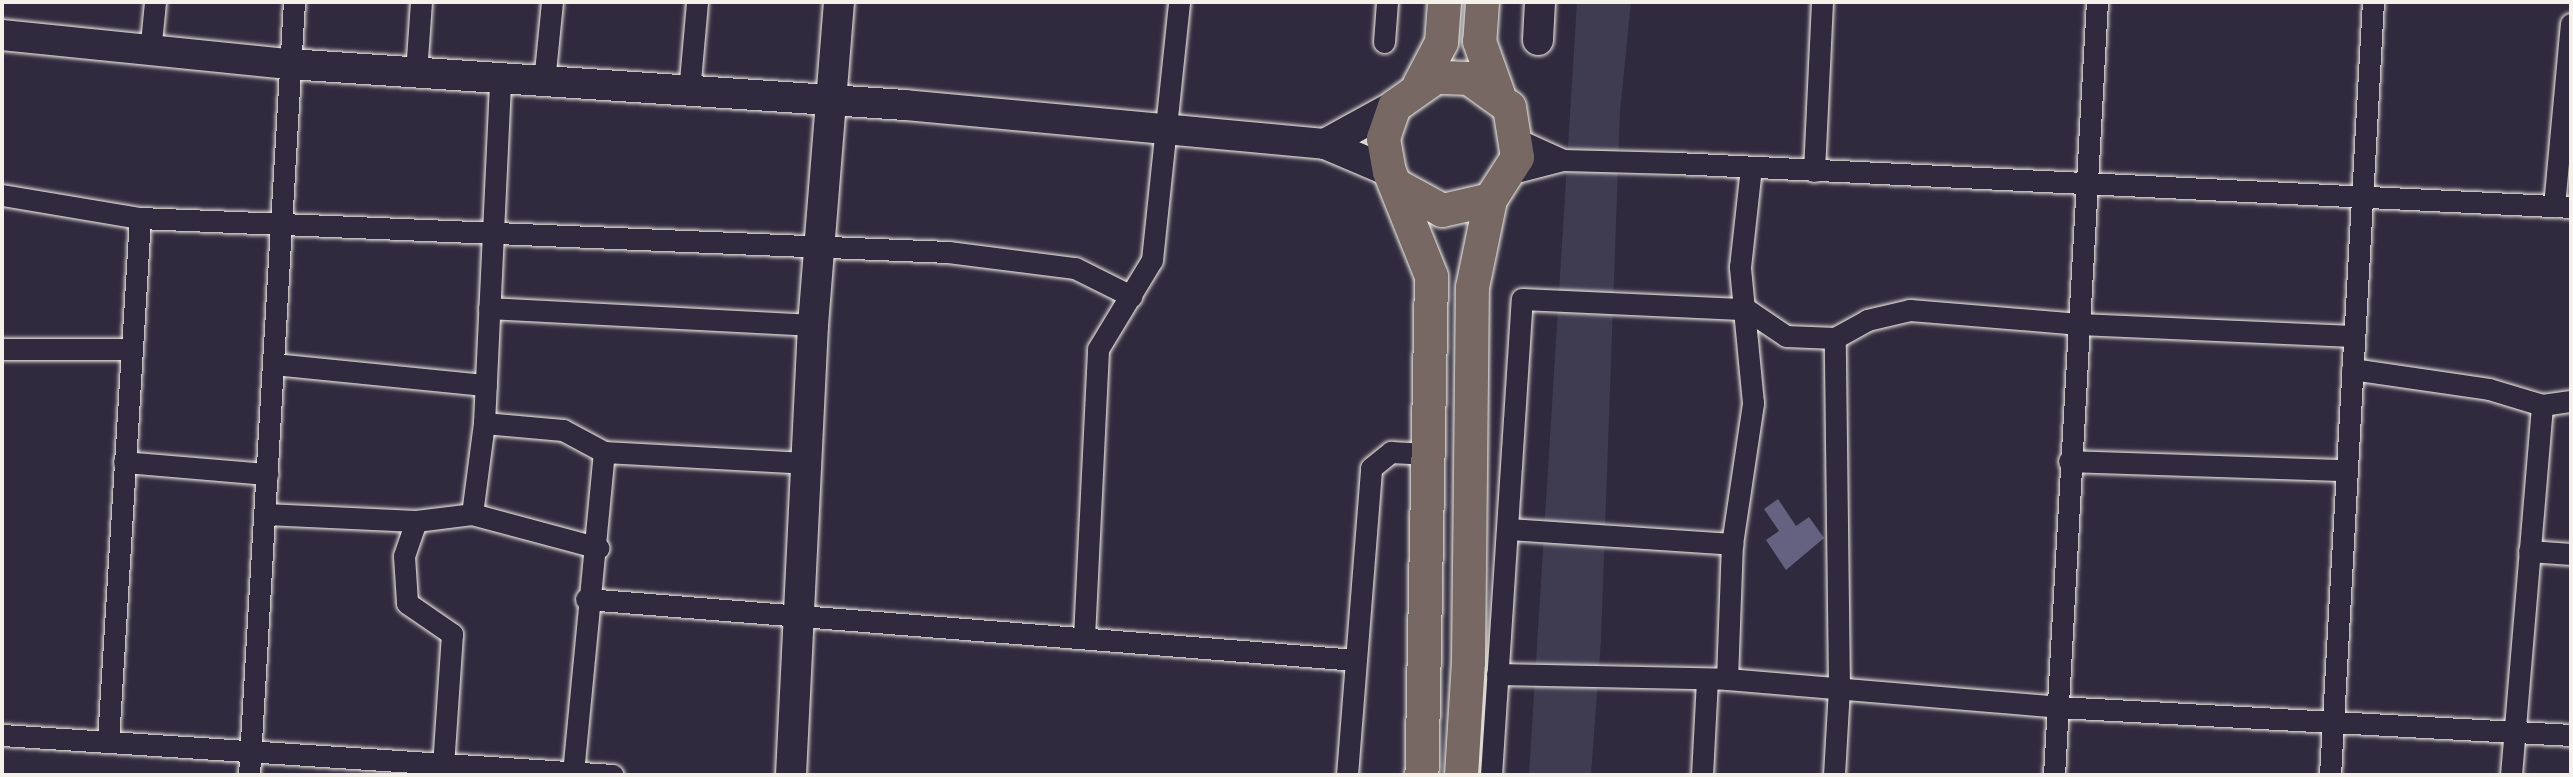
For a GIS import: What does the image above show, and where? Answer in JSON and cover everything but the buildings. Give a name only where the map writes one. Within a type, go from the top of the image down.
[{"type":"main road","points":[[1421,775],[1431,276],[1393,179],[1383,138],[1394,106],[1419,84],[1441,42],[1444,2]]},
{"type":"main road","points":[[1461,775],[1468,662],[1472,287],[1490,199],[1512,173],[1519,140],[1498,94],[1479,41],[1482,2]]},
{"type":"main road","points":[[1419,84],[1460,76],[1498,94]]},
{"type":"main road","points":[[1393,179],[1441,210],[1490,199]]},
{"type":"street","points":[[150,53],[155,2]]},
{"type":"street","points":[[250,765],[294,2]]},
{"type":"street","points":[[416,73],[421,2]]},
{"type":"street","points":[[544,82],[552,2]]},
{"type":"street","points":[[689,92],[697,2]]},
{"type":"street","points":[[791,775],[813,325],[839,2]]},
{"type":"street","points":[[1084,637],[1098,349],[1152,260],[1179,2]]},
{"type":"street","points":[[1384,42],[1387,2]]},
{"type":"street","points":[[1538,40],[1540,2]]},
{"type":"street","points":[[1814,171],[1822,2]]},
{"type":"street","points":[[2054,775],[2069,461],[2097,2]]},
{"type":"street","points":[[2330,775],[2344,470],[2373,2]]},
{"type":"street","points":[[1512,173],[1563,160],[2562,206],[2571,26]]},
{"type":"street","points":[[2,35],[150,53],[829,102],[1325,144],[1393,179]]},
{"type":"street","points":[[472,514],[484,423],[500,79]]},
{"type":"street","points":[[1325,144],[1394,106]]},
{"type":"street","points":[[1519,140],[1563,160]]},
{"type":"street","points":[[1702,775],[1717,679],[1752,402],[1746,309],[1740,267],[1751,168]]},
{"type":"street","points":[[2,195],[140,218],[492,230],[821,251],[948,251],[1075,268],[1131,296]]},
{"type":"street","points":[[108,741],[140,218]]},
{"type":"street","points":[[1491,775],[1522,299],[1746,309],[1786,336],[1835,338],[1867,320],[1910,310],[2078,324],[2353,336]]},
{"type":"street","points":[[489,308],[813,325]]},
{"type":"street","points":[[1833,775],[1839,687],[1835,338]]},
{"type":"street","points":[[2,349],[131,349]]},
{"type":"street","points":[[274,364],[485,385]]},
{"type":"street","points":[[2352,369],[2489,389],[2542,405],[2571,401]]},
{"type":"street","points":[[2511,775],[2542,405]]},
{"type":"street","points":[[484,423],[563,430],[604,452],[805,463]]},
{"type":"street","points":[[573,773],[586,599],[599,548],[604,452]]},
{"type":"street","points":[[1347,775],[1371,468],[1391,452],[1428,454]]},
{"type":"street","points":[[2069,461],[2344,470]]},
{"type":"street","points":[[124,462],[267,474]]},
{"type":"street","points":[[265,514],[416,521],[472,514],[599,548]]},
{"type":"street","points":[[416,521],[404,556],[407,603],[452,634],[443,766]]},
{"type":"street","points":[[1508,528],[1732,544]]},
{"type":"street","points":[[2529,551],[2571,554]]},
{"type":"street","points":[[586,599],[1356,660]]},
{"type":"street","points":[[1497,674],[1717,679],[2058,707],[2571,735]]},
{"type":"street","points":[[2,735],[108,741],[250,765],[443,766],[614,775]]},
{"type":"shaded area","points":[[1577,2],[1631,2],[1620,112],[1601,640],[1591,775],[1529,775]]}]
